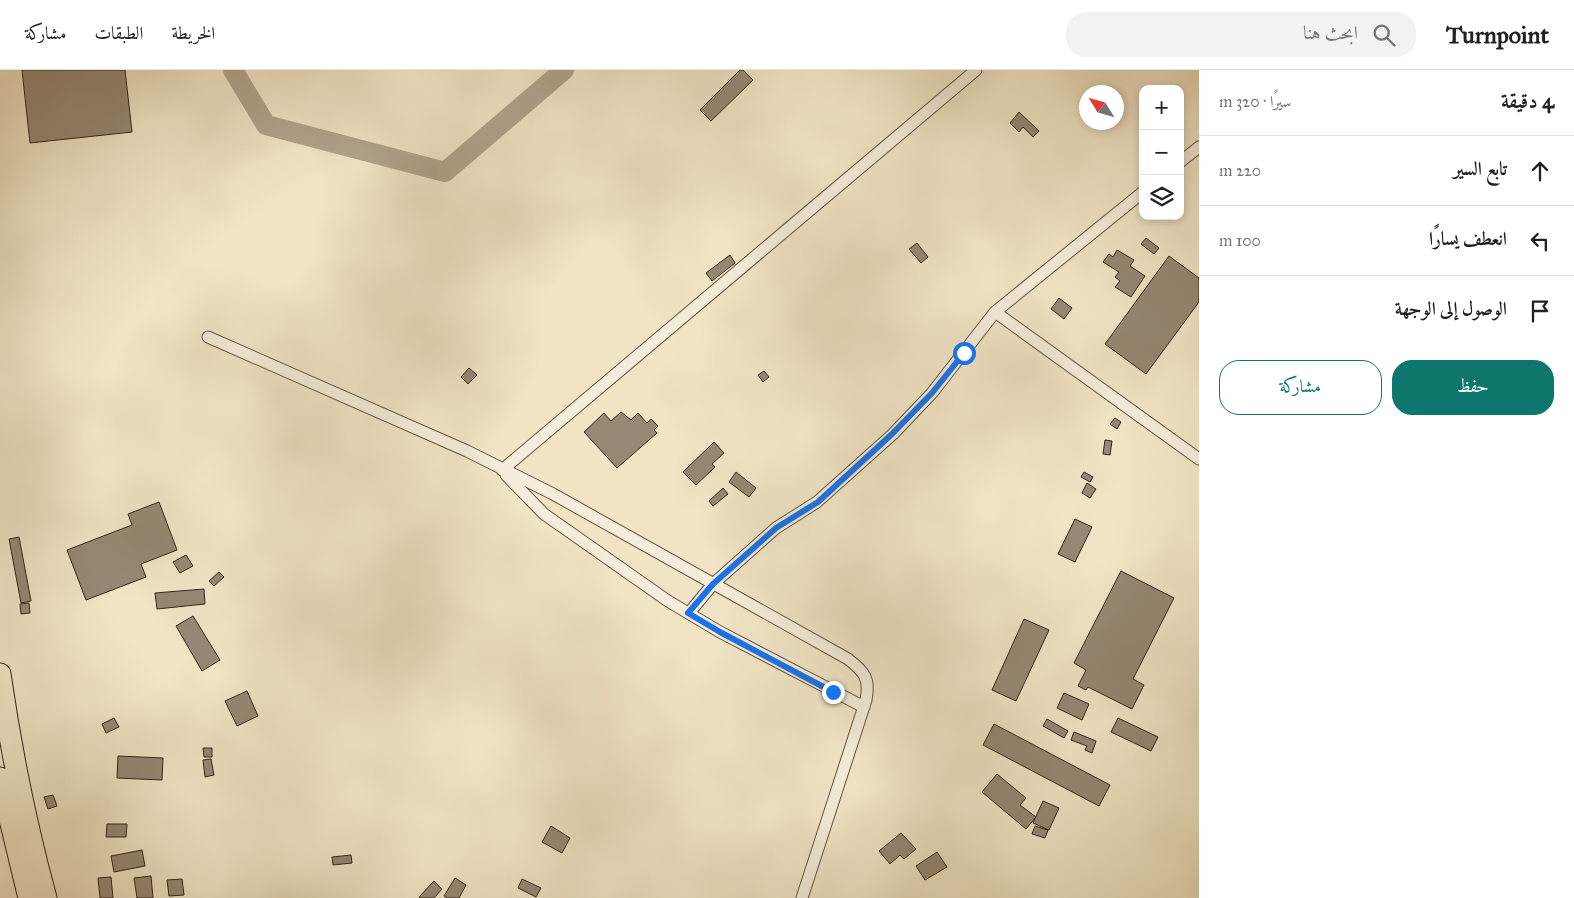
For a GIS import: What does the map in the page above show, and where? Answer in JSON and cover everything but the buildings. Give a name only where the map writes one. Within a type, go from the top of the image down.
[{"type":"highway","points":[[0,674],[8,728],[33,849],[46,898]]},
{"type":"highway","points":[[0,778],[29,898]]},
{"type":"highway","points":[[17,851],[21,898]]},
{"type":"street","points":[[502,470],[976,70]]},
{"type":"street","points":[[1184,159],[1199,147]]},
{"type":"street","points":[[688,613],[713,584],[776,528],[818,502],[892,434],[932,393],[995,312],[1139,195]]},
{"type":"street","points":[[995,312],[1199,458]]},
{"type":"street","points":[[208,337],[466,451],[553,494],[861,668],[868,686],[864,707],[802,898]]},
{"type":"street","points":[[502,470],[544,514],[668,601],[720,632],[864,707]]},
{"type":"waterway","points":[[233,70],[266,125],[445,172],[564,70]]},
{"type":"route","points":[[833,692],[688,613],[713,584],[776,528],[818,502],[857,467],[932,393],[964,353]]}]
